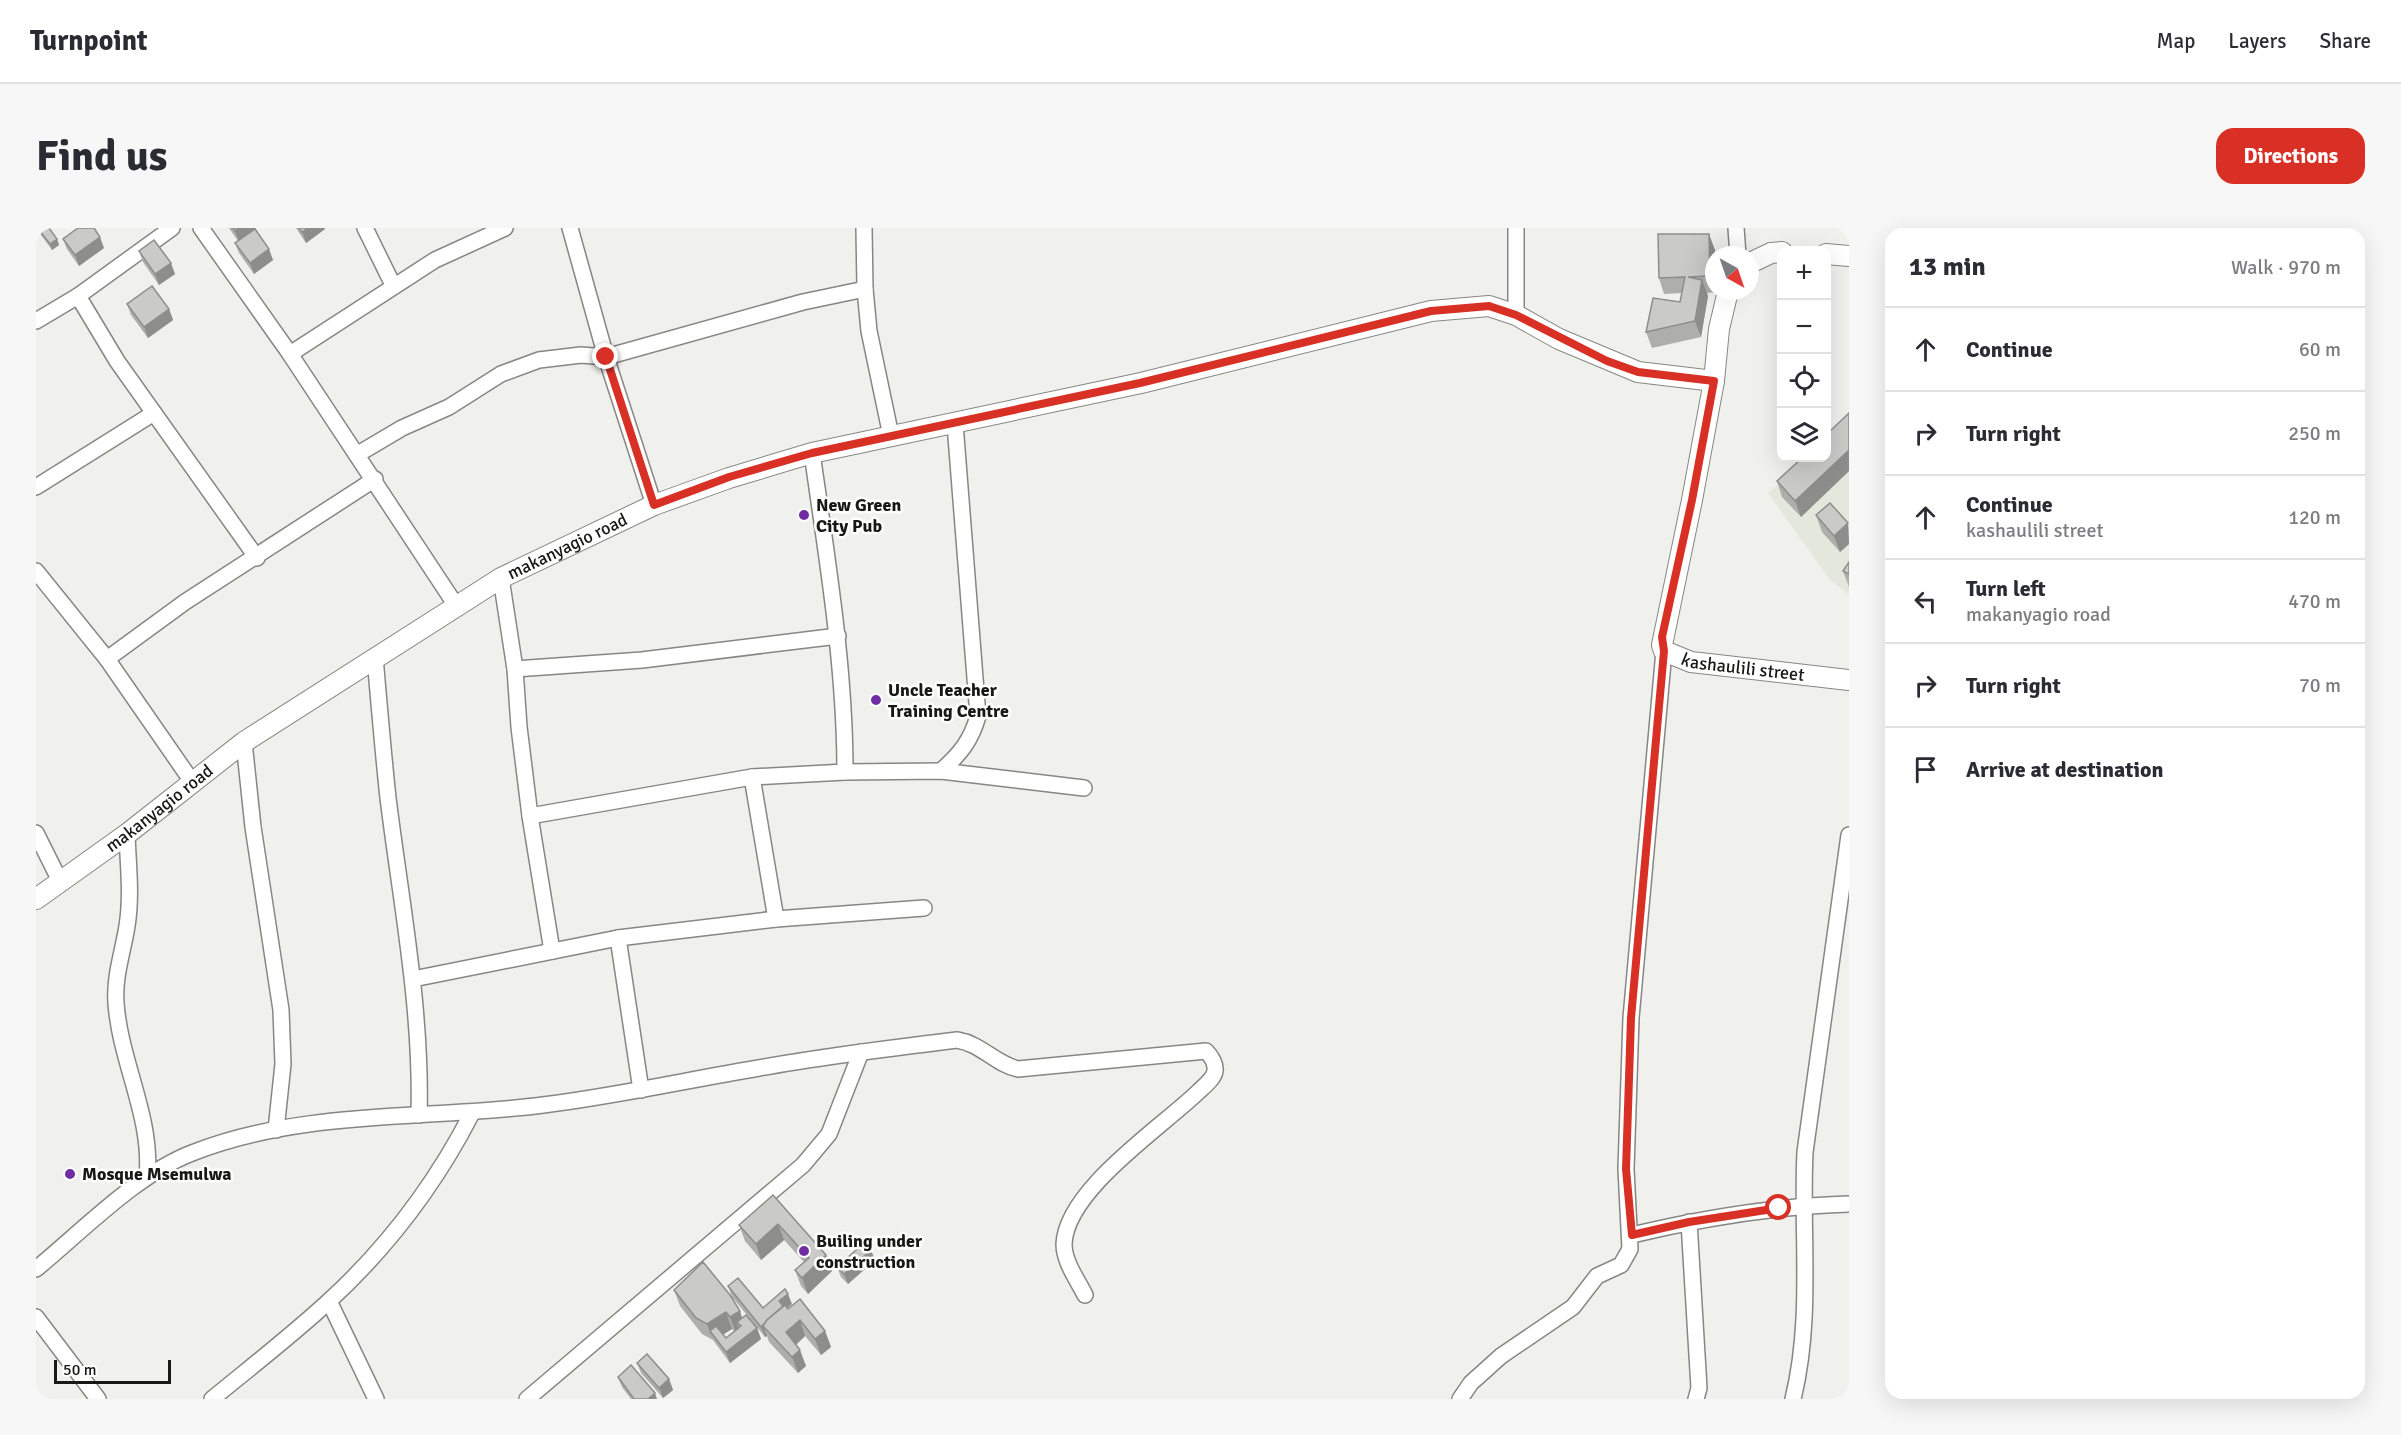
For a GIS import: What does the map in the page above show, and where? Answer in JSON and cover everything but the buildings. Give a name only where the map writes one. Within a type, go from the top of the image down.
[{"type":"street","points":[[36,321],[78,296],[172,228]]},
{"type":"street","points":[[201,228],[375,479],[457,607]]},
{"type":"street","points":[[365,228],[393,285]]},
{"type":"street","points":[[290,354],[393,285],[435,260],[505,228]]},
{"type":"street","points":[[570,228],[606,357],[654,505]]},
{"type":"street","points":[[864,228],[865,289],[869,331],[891,436]]},
{"type":"street","points":[[1516,228],[1516,315]]},
{"type":"street","points":[[1736,228],[1737,246]]},
{"type":"street","points":[[1759,259],[1777,252]]},
{"type":"street","points":[[1831,254],[1849,256]]},
{"type":"street","points":[[358,454],[402,428],[442,411],[501,374],[539,360],[580,356],[606,357],[803,302],[865,289]]},
{"type":"street","points":[[78,296],[117,361],[257,558]]},
{"type":"street","points":[[1714,381],[1719,329],[1726,300]]},
{"type":"street","name":"makanyagio road","points":[[36,899],[127,834],[244,742],[501,578],[654,505],[729,477],[812,453],[1140,383],[1431,311],[1489,306],[1516,315],[1578,348],[1638,372],[1714,381]]},
{"type":"street","name":"kashaulili street","points":[[1714,381],[1692,500],[1662,637],[1664,651],[1691,662],[1849,680]]},
{"type":"street","points":[[36,487],[154,413]]},
{"type":"street","points":[[941,771],[962,752],[972,735],[978,716],[955,424]]},
{"type":"street","points":[[812,453],[838,636],[845,710],[845,772]]},
{"type":"street","points":[[107,659],[185,602],[257,558],[375,479]]},
{"type":"street","points":[[36,571],[107,659],[193,783]]},
{"type":"street","points":[[501,578],[515,669],[519,728],[530,816],[552,951]]},
{"type":"street","points":[[515,669],[642,660],[838,636]]},
{"type":"street","points":[[1460,1399],[1471,1383],[1501,1356],[1572,1307],[1597,1276],[1621,1265],[1630,1249],[1632,1235],[1626,1169],[1631,1018],[1664,651]]},
{"type":"street","points":[[375,657],[388,796],[413,979],[419,1046],[419,1115]]},
{"type":"street","points":[[244,742],[253,827],[281,1010],[283,1064],[276,1130]]},
{"type":"street","points":[[530,816],[752,777],[845,772],[941,771],[1084,788]]},
{"type":"street","points":[[752,777],[776,919]]},
{"type":"street","points":[[36,833],[60,881]]},
{"type":"street","points":[[127,834],[131,894],[118,965],[116,1002],[123,1048],[147,1137],[147,1178]]},
{"type":"street","points":[[1793,1399],[1801,1365],[1807,1306],[1803,1205],[1805,1152],[1849,835]]},
{"type":"street","points":[[413,979],[618,938],[776,919],[924,908]]},
{"type":"street","points":[[618,938],[641,1090]]},
{"type":"street","points":[[36,1269],[147,1178],[191,1153],[232,1140],[276,1130],[342,1120],[472,1113],[641,1090],[861,1052],[957,1040],[978,1046],[1000,1062],[1018,1069],[1206,1051],[1211,1056],[1215,1072],[1211,1079],[1180,1109],[1131,1147],[1072,1217],[1064,1244],[1068,1263],[1085,1294]]},
{"type":"street","points":[[527,1399],[803,1165],[830,1134],[861,1052]]},
{"type":"street","points":[[212,1399],[329,1301],[380,1248],[430,1186],[449,1158],[472,1113]]},
{"type":"street","points":[[1632,1235],[1689,1222],[1803,1205],[1849,1204]]},
{"type":"street","points":[[1689,1222],[1699,1388],[1696,1399]]},
{"type":"street","points":[[329,1301],[376,1399]]},
{"type":"street","points":[[36,1317],[98,1399]]},
{"type":"shaded area","points":[[1849,417],[1849,594],[1831,581],[1768,493],[1802,462],[1831,462],[1831,449]]},
{"type":"place","name":"New Green City Pub","points":[[804,515]]},
{"type":"place","name":"Uncle Teacher Training Centre","points":[[876,700]]},
{"type":"place","name":"Mosque Msemulwa","points":[[70,1174]]},
{"type":"place","name":"Builing under construction","points":[[804,1251]]},
{"type":"route","points":[[606,357],[654,505],[729,477],[812,453],[1140,383],[1431,311],[1489,306],[1516,315],[1559,339],[1638,372],[1714,381],[1692,500],[1662,637],[1664,651],[1631,1018],[1626,1169],[1629,1208],[1632,1235],[1689,1222],[1779,1208]]}]
